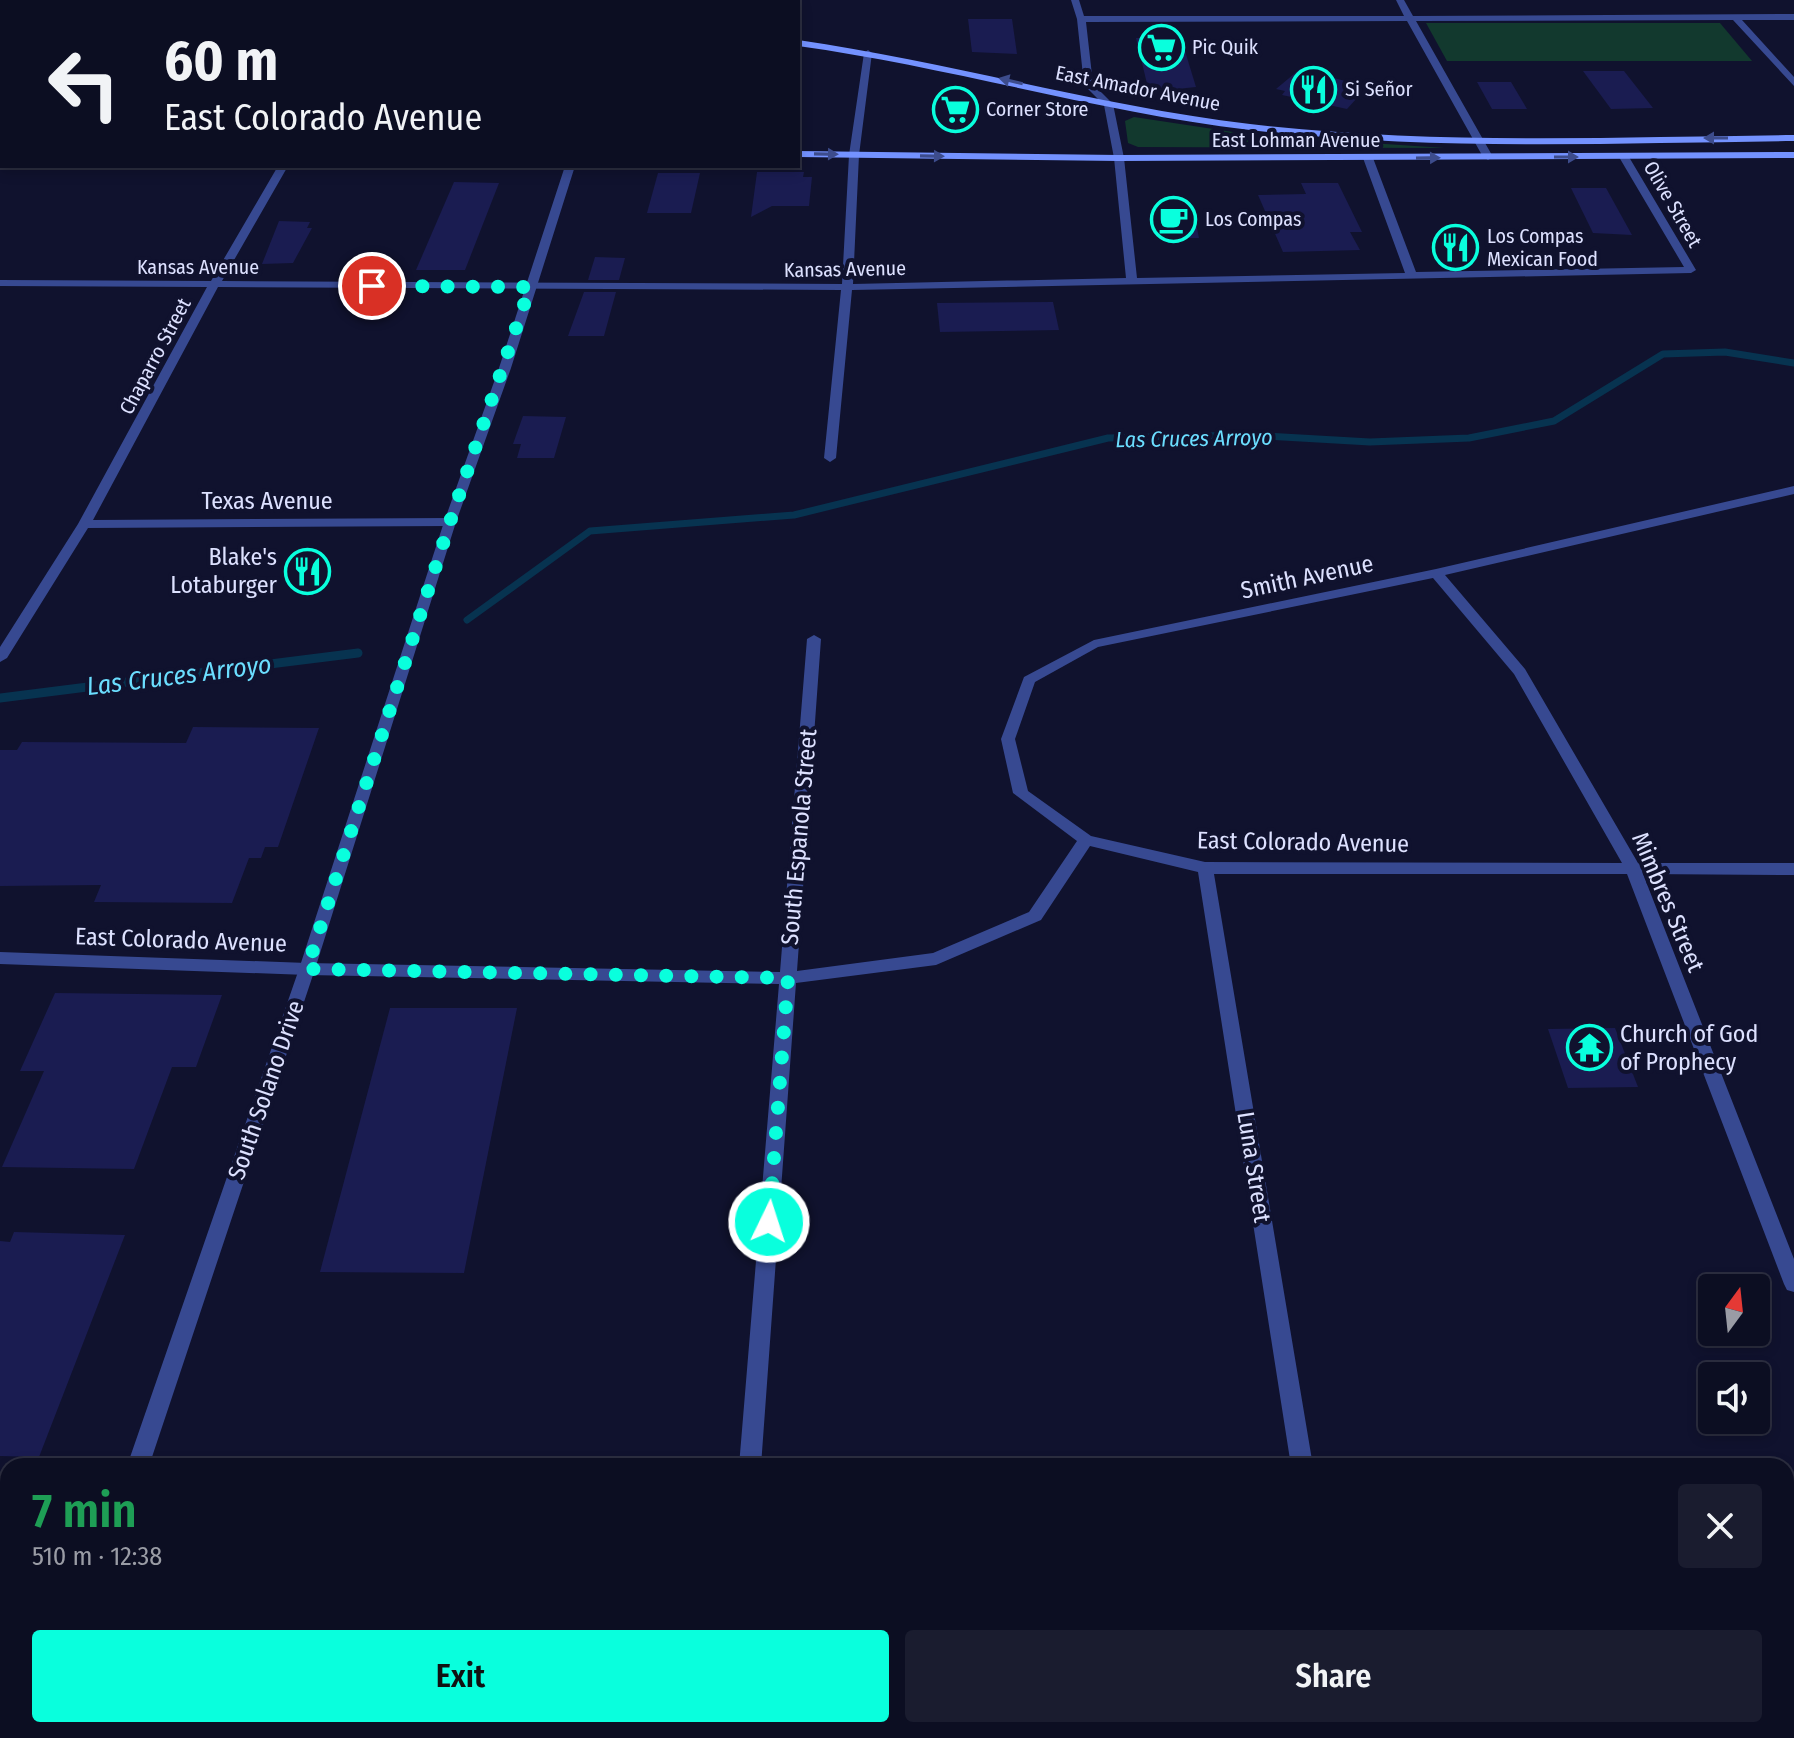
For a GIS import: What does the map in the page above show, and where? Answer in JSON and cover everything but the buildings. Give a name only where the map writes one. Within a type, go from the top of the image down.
[{"type":"main road","name":"East Amador Avenue","points":[[800,43],[960,69],[1108,104],[1247,126],[1365,138],[1476,139]]},
{"type":"main road","points":[[1476,139],[1794,138]]},
{"type":"main road","name":"East Lohman Avenue","points":[[800,154],[1119,158],[1794,155]]},
{"type":"street","points":[[1075,0],[1081,19],[1089,85],[1108,104],[1119,158],[1132,283]]},
{"type":"street","points":[[1400,0],[1488,157]]},
{"type":"street","points":[[1735,17],[1794,83]]},
{"type":"street","points":[[1081,19],[1794,17]]},
{"type":"street","points":[[830,458],[847,287],[854,155],[868,53]]},
{"type":"street","name":"Olive Street","points":[[1624,157],[1691,270]]},
{"type":"street","points":[[1368,158],[1412,277]]},
{"type":"street","name":"Chaparro Street","points":[[0,658],[84,524],[214,285],[282,168]]},
{"type":"street","name":"South Solano Drive","points":[[141,1458],[307,969],[450,522],[569,168]]},
{"type":"street","name":"Kansas Avenue","points":[[0,283],[847,287],[1691,270]]},
{"type":"street","name":"Smith Avenue","points":[[1086,840],[1021,793],[1008,739],[1029,680],[1094,644],[1436,573],[1794,490]]},
{"type":"street","name":"Texas Avenue","points":[[84,524],[450,522]]},
{"type":"street","name":"Mimbres Street","points":[[1436,573],[1520,672],[1633,869],[1794,1284]]},
{"type":"street","name":"South Espanola Street","points":[[751,1458],[814,639]]},
{"type":"street","name":"East Colorado Avenue","points":[[0,958],[307,969],[788,978],[936,959],[1035,916],[1086,840],[1205,868],[1794,869]]},
{"type":"street","name":"Luna Street","points":[[1205,868],[1301,1458]]},
{"type":"green space","points":[[1426,23],[1720,23],[1752,61],[1447,61]]},
{"type":"green space","points":[[1134,117],[1253,135],[1445,148],[1138,147],[1128,143],[1125,121]]},
{"type":"waterway","name":"Las Cruces Arroyo","points":[[467,620],[590,531],[794,515],[1108,438],[1250,435],[1370,442],[1469,438],[1554,421],[1663,354],[1725,352],[1794,363]]},
{"type":"waterway","name":"Las Cruces Arroyo","points":[[0,698],[358,653]]},
{"type":"place","name":"Pic Quik","points":[[1161,47]]},
{"type":"place","name":"Si Señor","points":[[1314,89]]},
{"type":"place","name":"Corner Store","points":[[955,109]]},
{"type":"place","name":"Los Compas","points":[[1174,219]]},
{"type":"place","name":"Los Compas Mexican Food","points":[[1456,247]]},
{"type":"place","name":"Blake's Lotaburger","points":[[308,571]]},
{"type":"place","name":"Church of God of Prophecy","points":[[1589,1048]]},
{"type":"route","points":[[372,286],[530,287],[505,368],[450,522],[307,969],[788,978],[769,1222]]}]
